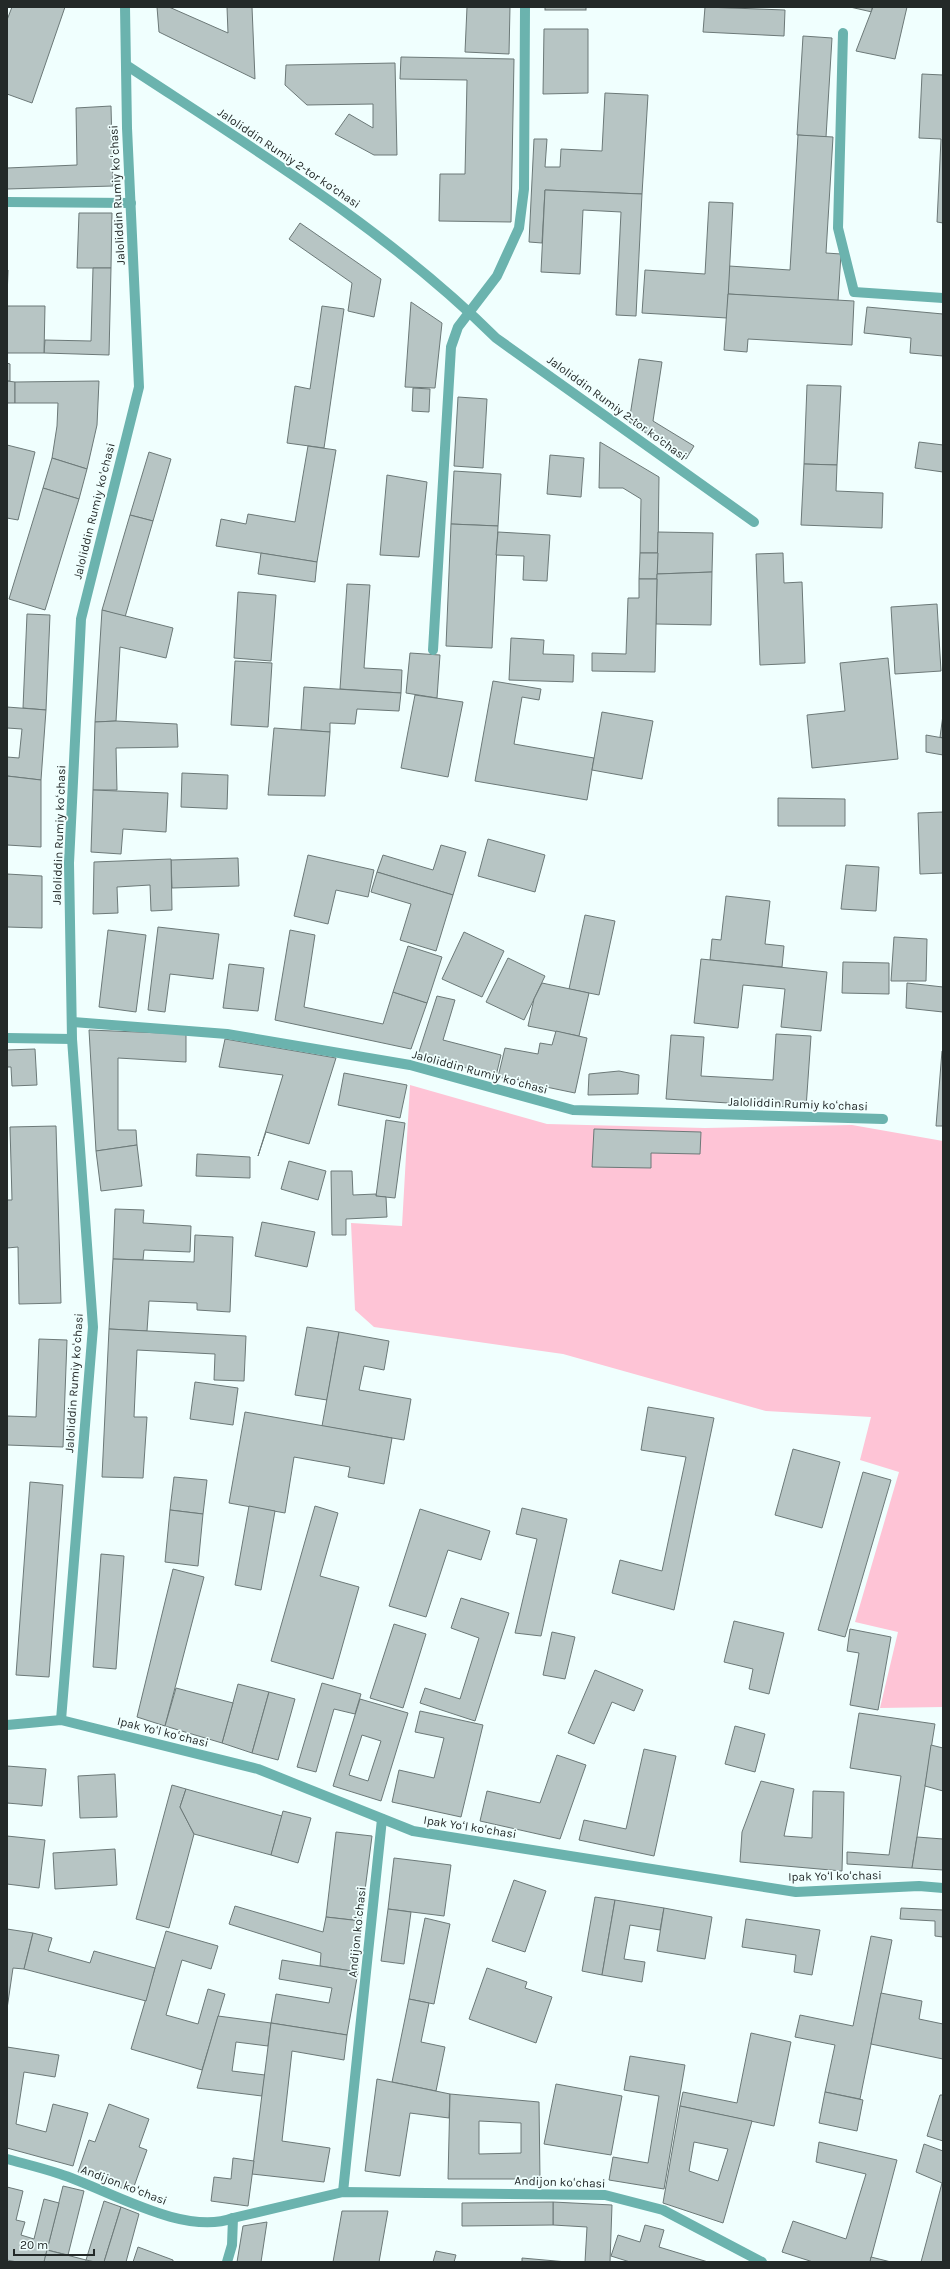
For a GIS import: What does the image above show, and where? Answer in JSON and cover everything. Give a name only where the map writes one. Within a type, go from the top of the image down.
[{"type":"street","name":"Jaloliddin Rumiy koʻchasi","points":[[61,1720],[93,1327],[72,1039],[73,1022],[69,863],[81,619],[139,387],[131,203],[125,7]]},
{"type":"street","points":[[433,650],[451,347],[458,326],[497,276],[519,228],[524,189],[525,7]]},
{"type":"street","points":[[843,33],[838,228],[854,292],[943,298]]},
{"type":"street","name":"Jaloliddin Rumiy 2-tor koʼchasi","points":[[126,64],[333,201],[469,311],[496,338],[754,522]]},
{"type":"street","points":[[7,202],[131,203]]},
{"type":"street","name":"Jaloliddin Rumiy koʻchasi","points":[[73,1022],[227,1034],[410,1065],[573,1110],[883,1119]]},
{"type":"street","points":[[7,1038],[72,1039]]},
{"type":"street","name":"Ipak Yoʻl koʻchasi","points":[[7,1725],[61,1720],[258,1769],[413,1831],[796,1892],[919,1886],[943,1888]]},
{"type":"street","name":"Andijon koʻchasi","points":[[343,2192],[382,1819]]},
{"type":"street","name":"Andijon koʻchasi","points":[[7,2159],[60,2174],[159,2213],[203,2223],[220,2223],[232,2218],[343,2192],[605,2195],[663,2210],[762,2262]]},
{"type":"street","points":[[227,2262],[232,2245],[232,2218]]},
{"type":"shaded area","points":[[410,1085],[547,1124],[705,1128],[852,1125],[943,1141],[943,1707],[880,1708],[898,1632],[855,1622],[899,1472],[860,1460],[871,1417],[766,1411],[563,1354],[374,1327],[355,1310],[351,1223],[402,1226]]},
{"type":"building","points":[[12,7],[65,7],[32,103],[7,94],[7,20]]},
{"type":"building","points":[[157,7],[169,7],[228,33],[227,7],[252,7],[255,79],[159,32]]},
{"type":"building","points":[[467,7],[510,7],[509,54],[465,52]]},
{"type":"building","points":[[545,7],[586,7],[586,10],[545,10]]},
{"type":"building","points":[[705,7],[785,10],[784,36],[703,32]]},
{"type":"building","points":[[850,7],[872,7],[872,12]]},
{"type":"building","points":[[873,7],[907,7],[895,59],[856,51]]},
{"type":"building","points":[[544,29],[588,29],[588,93],[543,94]]},
{"type":"building","points":[[803,36],[832,38],[826,137],[797,135]]},
{"type":"building","points":[[401,57],[514,59],[511,222],[439,221],[440,174],[465,174],[467,80],[400,79]]},
{"type":"building","points":[[395,63],[397,155],[374,155],[335,134],[349,114],[373,128],[373,104],[307,105],[285,85],[286,65]]},
{"type":"building","points":[[922,74],[943,75],[943,223],[937,222],[941,139],[919,138]]},
{"type":"building","points":[[605,93],[648,95],[642,194],[545,190],[542,243],[529,242],[534,139],[547,139],[545,167],[560,167],[561,149],[602,151]]},
{"type":"building","points":[[111,106],[113,186],[7,189],[7,168],[77,165],[76,108]]},
{"type":"building","points":[[798,135],[833,137],[826,253],[841,254],[838,301],[728,294],[729,266],[790,270]]},
{"type":"building","points":[[545,190],[642,194],[636,316],[616,315],[621,212],[583,210],[580,274],[541,272]]},
{"type":"building","points":[[709,202],[733,203],[727,318],[642,313],[645,270],[705,274]]},
{"type":"building","points":[[79,213],[112,213],[111,268],[77,268]]},
{"type":"building","points":[[300,223],[381,279],[374,317],[348,311],[352,283],[289,239]]},
{"type":"building","points":[[93,268],[111,268],[109,355],[44,353],[45,340],[91,341]]},
{"type":"building","points":[[7,270],[8,270],[7,299]]},
{"type":"building","points":[[728,294],[854,301],[852,345],[748,339],[747,352],[724,350]]},
{"type":"building","points":[[411,302],[442,323],[435,388],[405,387]]},
{"type":"building","points":[[7,306],[45,306],[44,353],[7,353]]},
{"type":"building","points":[[322,306],[344,309],[324,448],[287,443],[295,386],[310,389]]},
{"type":"building","points":[[867,307],[943,314],[943,356],[910,353],[911,338],[864,333]]},
{"type":"building","points":[[639,359],[662,362],[653,421],[694,446],[686,459],[629,422]]},
{"type":"building","points":[[7,363],[10,364],[10,381],[7,381]]},
{"type":"building","points":[[7,381],[15,382],[15,403],[7,403]]},
{"type":"building","points":[[99,381],[97,425],[87,469],[52,458],[57,426],[58,403],[15,403],[15,382]]},
{"type":"building","points":[[807,385],[841,386],[837,465],[804,464]]},
{"type":"building","points":[[413,388],[430,389],[429,412],[412,411]]},
{"type":"building","points":[[458,397],[487,399],[483,468],[454,466]]},
{"type":"building","points":[[600,442],[659,477],[658,553],[640,553],[641,499],[623,488],[599,488]]},
{"type":"building","points":[[919,442],[943,445],[943,472],[915,468]]},
{"type":"building","points":[[7,445],[35,452],[18,520],[7,518]]},
{"type":"building","points":[[308,446],[336,450],[317,562],[216,546],[221,519],[246,524],[248,514],[295,522]]},
{"type":"building","points":[[149,452],[171,459],[153,521],[130,515]]},
{"type":"building","points":[[550,455],[584,458],[581,497],[547,494]]},
{"type":"building","points":[[52,458],[87,469],[79,499],[43,488]]},
{"type":"building","points":[[804,464],[837,465],[836,491],[883,493],[882,528],[801,525]]},
{"type":"building","points":[[454,471],[501,474],[498,526],[451,524]]},
{"type":"building","points":[[387,475],[427,482],[419,557],[380,555]]},
{"type":"building","points":[[43,488],[79,499],[45,610],[9,599]]},
{"type":"building","points":[[130,515],[153,521],[125,617],[102,610]]},
{"type":"building","points":[[451,524],[498,526],[492,648],[446,646]]},
{"type":"building","points":[[498,532],[550,535],[547,581],[523,580],[524,556],[496,555]]},
{"type":"building","points":[[658,532],[713,533],[712,572],[657,574]]},
{"type":"building","points":[[261,553],[317,562],[315,582],[258,574]]},
{"type":"building","points":[[640,553],[658,553],[657,579],[639,579]]},
{"type":"building","points":[[783,553],[784,583],[802,582],[805,663],[760,665],[756,554]]},
{"type":"building","points":[[712,572],[711,625],[656,624],[657,574]]},
{"type":"building","points":[[639,579],[657,579],[655,672],[592,671],[592,653],[626,654],[628,598],[639,598]]},
{"type":"building","points":[[347,584],[370,585],[364,668],[402,670],[401,693],[340,689]]},
{"type":"building","points":[[238,592],[276,595],[271,661],[234,658]]},
{"type":"building","points":[[937,604],[941,671],[895,674],[891,607]]},
{"type":"building","points":[[102,610],[173,628],[166,658],[120,647],[116,721],[95,722]]},
{"type":"building","points":[[27,614],[50,615],[46,710],[23,708]]},
{"type":"building","points":[[511,638],[544,640],[543,654],[574,655],[573,682],[509,680]]},
{"type":"building","points":[[410,653],[440,655],[437,698],[406,693]]},
{"type":"building","points":[[888,658],[898,759],[812,768],[807,715],[845,711],[840,663]]},
{"type":"building","points":[[235,661],[272,663],[268,727],[231,725]]},
{"type":"building","points":[[493,681],[541,689],[539,700],[522,697],[514,744],[594,758],[587,800],[475,781]]},
{"type":"building","points":[[304,687],[401,693],[399,711],[357,709],[355,724],[330,723],[330,732],[301,730]]},
{"type":"building","points":[[415,695],[463,702],[448,777],[401,768]]},
{"type":"building","points":[[7,707],[46,710],[41,780],[7,776],[7,757],[19,758],[22,729],[7,728]]},
{"type":"building","points":[[602,712],[653,721],[642,779],[592,770]]},
{"type":"building","points":[[943,715],[943,738],[940,737]]},
{"type":"building","points":[[116,721],[177,724],[178,747],[116,748],[117,790],[93,790],[95,722]]},
{"type":"building","points":[[274,728],[330,732],[325,796],[268,795]]},
{"type":"building","points":[[926,735],[943,738],[943,755],[926,752]]},
{"type":"building","points":[[182,773],[228,775],[227,809],[181,807]]},
{"type":"building","points":[[7,776],[41,780],[41,847],[7,845]]},
{"type":"building","points":[[93,790],[168,793],[166,832],[123,829],[121,854],[91,852]]},
{"type":"building","points":[[778,798],[845,799],[845,826],[778,826]]},
{"type":"building","points":[[943,812],[943,873],[920,874],[918,813]]},
{"type":"building","points":[[488,839],[545,855],[535,892],[478,876]]},
{"type":"building","points":[[441,845],[466,852],[453,895],[377,872],[383,855],[433,870]]},
{"type":"building","points":[[308,855],[374,870],[368,897],[336,890],[328,924],[294,916]]},
{"type":"building","points":[[238,858],[239,886],[172,888],[171,860]]},
{"type":"building","points":[[171,859],[172,910],[151,911],[150,885],[117,887],[118,913],[93,914],[94,862]]},
{"type":"building","points":[[846,865],[879,867],[876,911],[841,909]]},
{"type":"building","points":[[377,872],[453,895],[436,951],[400,940],[411,904],[371,892]]},
{"type":"building","points":[[7,874],[42,876],[42,928],[7,927]]},
{"type":"building","points":[[726,896],[770,901],[765,944],[784,946],[782,967],[710,960],[712,939],[721,940]]},
{"type":"building","points":[[585,915],[615,921],[599,995],[569,989]]},
{"type":"building","points":[[158,927],[219,934],[213,979],[170,974],[165,1012],[148,1010]]},
{"type":"building","points":[[108,930],[146,935],[136,1012],[99,1007]]},
{"type":"building","points":[[290,930],[315,935],[304,1007],[383,1024],[393,992],[427,1003],[411,1049],[275,1020]]},
{"type":"building","points":[[464,932],[504,951],[482,997],[442,979]]},
{"type":"building","points":[[894,937],[927,939],[926,981],[891,981]]},
{"type":"building","points":[[408,946],[442,957],[427,1003],[393,992]]},
{"type":"building","points":[[508,958],[545,976],[524,1020],[486,1002]]},
{"type":"building","points":[[701,959],[827,972],[821,1031],[781,1027],[785,989],[743,985],[738,1028],[694,1023]]},
{"type":"building","points":[[843,962],[889,963],[889,994],[842,993]]},
{"type":"building","points":[[229,964],[264,968],[258,1011],[223,1008]]},
{"type":"building","points":[[542,983],[589,993],[579,1036],[528,1026],[534,999]]},
{"type":"building","points":[[907,983],[943,987],[943,1012],[906,1008]]},
{"type":"building","points":[[437,996],[455,1000],[443,1040],[501,1055],[496,1076],[418,1055]]},
{"type":"building","points":[[89,1030],[186,1034],[186,1062],[118,1058],[118,1130],[136,1130],[137,1145],[96,1151]]},
{"type":"building","points":[[556,1031],[587,1038],[575,1093],[498,1077],[505,1048],[538,1054],[540,1043],[552,1045]]},
{"type":"building","points":[[776,1034],[811,1036],[806,1108],[666,1099],[671,1035],[704,1037],[701,1076],[773,1080]]},
{"type":"building","points":[[225,1039],[336,1058],[309,1144],[266,1132],[258,1156],[283,1075],[219,1067]]},
{"type":"building","points":[[35,1049],[37,1085],[12,1086],[11,1067],[7,1067],[7,1050]]},
{"type":"building","points":[[942,1051],[943,1126],[936,1126]]},
{"type":"building","points":[[619,1071],[639,1075],[638,1094],[588,1095],[589,1074]]},
{"type":"building","points":[[344,1073],[407,1085],[400,1118],[338,1105]]},
{"type":"building","points":[[386,1120],[405,1123],[395,1198],[376,1196]]},
{"type":"building","points":[[56,1126],[61,1303],[19,1304],[18,1247],[7,1248],[7,1200],[12,1200],[10,1127]]},
{"type":"building","points":[[594,1129],[701,1132],[700,1154],[651,1153],[651,1168],[592,1167]]},
{"type":"building","points":[[137,1145],[142,1186],[101,1191],[96,1151]]},
{"type":"building","points":[[197,1154],[250,1157],[250,1178],[196,1176]]},
{"type":"building","points":[[289,1161],[326,1171],[318,1200],[281,1189]]},
{"type":"building","points":[[331,1171],[352,1171],[353,1195],[376,1194],[376,1196],[386,1197],[387,1217],[346,1219],[346,1235],[332,1235]]},
{"type":"building","points":[[115,1209],[144,1210],[143,1223],[191,1226],[190,1252],[144,1250],[143,1260],[113,1259]]},
{"type":"building","points":[[262,1222],[315,1232],[307,1267],[255,1256]]},
{"type":"building","points":[[195,1235],[233,1237],[230,1312],[197,1310],[197,1303],[149,1301],[147,1331],[109,1329],[113,1259],[194,1262]]},
{"type":"building","points":[[307,1327],[339,1332],[327,1400],[295,1395]]},
{"type":"building","points":[[109,1329],[246,1336],[244,1381],[214,1380],[215,1354],[137,1350],[134,1417],[147,1417],[143,1478],[102,1477]]},
{"type":"building","points":[[339,1332],[389,1341],[384,1370],[364,1366],[359,1390],[411,1399],[404,1440],[322,1426]]},
{"type":"building","points":[[39,1339],[67,1340],[63,1447],[7,1445],[7,1416],[36,1417]]},
{"type":"building","points":[[195,1382],[238,1388],[233,1425],[190,1419]]},
{"type":"building","points":[[648,1407],[714,1418],[674,1610],[612,1593],[620,1560],[662,1571],[686,1457],[641,1450]]},
{"type":"building","points":[[245,1412],[392,1438],[384,1484],[348,1477],[350,1467],[294,1457],[285,1513],[229,1503]]},
{"type":"building","points":[[793,1449],[840,1462],[822,1528],[775,1515]]},
{"type":"building","points":[[863,1472],[891,1480],[845,1637],[818,1630]]},
{"type":"building","points":[[174,1477],[207,1480],[203,1514],[170,1510]]},
{"type":"building","points":[[30,1482],[63,1485],[49,1677],[16,1675]]},
{"type":"building","points":[[249,1506],[275,1511],[261,1590],[235,1585]]},
{"type":"building","points":[[315,1506],[338,1513],[320,1576],[359,1587],[333,1679],[271,1661]]},
{"type":"building","points":[[522,1508],[567,1519],[541,1636],[515,1633],[537,1539],[516,1534]]},
{"type":"building","points":[[420,1509],[490,1531],[481,1560],[448,1550],[426,1617],[389,1606]]},
{"type":"building","points":[[170,1510],[203,1514],[198,1566],[165,1562]]},
{"type":"building","points":[[101,1554],[124,1556],[116,1669],[93,1667]]},
{"type":"building","points":[[173,1569],[204,1577],[165,1726],[137,1717]]},
{"type":"building","points":[[461,1598],[509,1613],[475,1721],[420,1703],[425,1688],[460,1699],[479,1638],[451,1628]]},
{"type":"building","points":[[734,1621],[784,1633],[769,1694],[749,1689],[753,1669],[724,1662]]},
{"type":"building","points":[[394,1624],[426,1634],[403,1708],[370,1698]]},
{"type":"building","points":[[850,1629],[891,1637],[878,1710],[850,1705],[859,1653],[847,1651]]},
{"type":"building","points":[[552,1632],[575,1637],[565,1679],[543,1675]]},
{"type":"building","points":[[595,1670],[643,1690],[634,1711],[612,1702],[594,1744],[568,1733]]},
{"type":"building","points":[[322,1683],[361,1694],[355,1714],[334,1709],[316,1772],[297,1767]]},
{"type":"building","points":[[238,1684],[269,1692],[252,1753],[222,1743]]},
{"type":"building","points":[[176,1688],[233,1703],[222,1743],[165,1726]]},
{"type":"building","points":[[269,1692],[295,1699],[278,1760],[252,1753]]},
{"type":"building","points":[[360,1699],[408,1713],[381,1801],[333,1786]],"holes":[[[362,1735],[381,1741],[368,1781],[349,1775]]]},
{"type":"building","points":[[420,1711],[483,1725],[461,1817],[392,1802],[399,1770],[434,1778],[444,1738],[415,1732]]},
{"type":"building","points":[[859,1713],[935,1724],[912,1868],[847,1864],[847,1852],[889,1855],[901,1776],[850,1768]]},
{"type":"building","points":[[735,1726],[765,1734],[755,1772],[725,1764]]},
{"type":"building","points":[[931,1745],[943,1748],[943,1791],[925,1786]]},
{"type":"building","points":[[644,1749],[676,1756],[654,1856],[579,1840],[584,1820],[626,1829]]},
{"type":"building","points":[[557,1755],[586,1765],[560,1839],[480,1821],[487,1791],[540,1803]]},
{"type":"building","points":[[7,1766],[46,1769],[42,1806],[7,1803]]},
{"type":"building","points":[[115,1774],[117,1817],[80,1818],[78,1776]]},
{"type":"building","points":[[761,1781],[794,1789],[784,1836],[812,1838],[813,1791],[844,1792],[842,1871],[740,1862],[742,1832]]},
{"type":"building","points":[[172,1785],[186,1789],[180,1807],[194,1834],[169,1928],[136,1919]]},
{"type":"building","points":[[186,1789],[282,1816],[271,1855],[194,1834],[180,1807]]},
{"type":"building","points":[[283,1811],[311,1818],[298,1863],[271,1855]]},
{"type":"building","points":[[336,1832],[372,1836],[361,1921],[326,1917]]},
{"type":"building","points":[[7,1836],[45,1840],[39,1888],[7,1884]]},
{"type":"building","points":[[917,1837],[943,1839],[943,1870],[912,1868]]},
{"type":"building","points":[[115,1849],[117,1885],[55,1889],[53,1853]]},
{"type":"building","points":[[394,1858],[451,1865],[444,1916],[388,1909]]},
{"type":"building","points":[[514,1880],[546,1891],[525,1952],[492,1941]]},
{"type":"building","points":[[595,1897],[615,1900],[602,1975],[582,1971]]},
{"type":"building","points":[[615,1900],[664,1908],[660,1930],[630,1925],[624,1959],[645,1962],[642,1982],[602,1975]]},
{"type":"building","points":[[235,1906],[323,1932],[326,1917],[361,1921],[358,1972],[320,1966],[321,1953],[229,1924]]},
{"type":"building","points":[[664,1908],[712,1917],[705,1959],[657,1951]]},
{"type":"building","points":[[901,1908],[943,1910],[943,1937],[935,1936],[935,1921],[900,1919]]},
{"type":"building","points":[[388,1909],[411,1912],[404,1964],[381,1961]]},
{"type":"building","points":[[425,1918],[450,1924],[434,2004],[409,1999]]},
{"type":"building","points":[[746,1919],[820,1930],[812,1975],[794,1972],[796,1955],[742,1947]]},
{"type":"building","points":[[7,1929],[33,1933],[24,1969],[13,1968],[7,2009]]},
{"type":"building","points":[[166,1931],[218,1946],[211,1969],[182,1960],[166,2015],[198,2024],[208,1989],[225,1994],[202,2070],[131,2049]]},
{"type":"building","points":[[33,1933],[52,1938],[48,1951],[90,1963],[94,1951],[155,1968],[146,2001],[24,1969]]},
{"type":"building","points":[[871,1936],[892,1940],[860,2099],[825,2092],[835,2045],[795,2037],[800,2015],[853,2026]]},
{"type":"building","points":[[282,1960],[358,1972],[347,2035],[271,2023],[276,1994],[329,2003],[332,1988],[279,1979]]},
{"type":"building","points":[[487,1968],[527,1982],[525,1988],[552,1997],[536,2043],[469,2019]]},
{"type":"building","points":[[881,1993],[922,2001],[919,2019],[943,2024],[943,2059],[871,2044]]},
{"type":"building","points":[[409,1999],[429,2003],[421,2042],[445,2047],[436,2091],[392,2082]]},
{"type":"building","points":[[218,2016],[271,2023],[268,2046],[236,2042],[232,2071],[265,2075],[262,2096],[197,2088]]},
{"type":"building","points":[[271,2023],[347,2035],[344,2060],[292,2051],[282,2141],[330,2148],[324,2182],[252,2174]]},
{"type":"building","points":[[751,2033],[791,2042],[774,2126],[680,2106],[683,2092],[737,2103]]},
{"type":"building","points":[[7,2047],[59,2055],[55,2077],[24,2072],[16,2124],[46,2132],[53,2104],[88,2113],[73,2166],[7,2148]]},
{"type":"building","points":[[630,2056],[685,2065],[664,2189],[609,2180],[613,2157],[648,2163],[659,2096],[624,2090]]},
{"type":"building","points":[[377,2079],[450,2094],[449,2118],[410,2113],[400,2176],[365,2171]]},
{"type":"building","points":[[556,2084],[622,2096],[611,2155],[544,2144]]},
{"type":"building","points":[[825,2092],[863,2100],[857,2131],[819,2123]]},
{"type":"building","points":[[450,2094],[539,2102],[540,2179],[448,2179]],"holes":[[[479,2121],[521,2123],[521,2153],[479,2154]]]},
{"type":"building","points":[[940,2095],[943,2095],[943,2141],[927,2136]]},
{"type":"building","points":[[109,2104],[149,2119],[139,2147],[147,2150],[132,2192],[78,2172],[89,2140],[95,2142]]},
{"type":"building","points":[[680,2106],[752,2121],[723,2223],[663,2203]],"holes":[[[694,2142],[728,2149],[718,2181],[689,2171]]]},
{"type":"building","points":[[819,2142],[897,2160],[870,2262],[813,2262],[782,2252],[793,2221],[846,2239],[866,2174],[816,2162]]},
{"type":"building","points":[[924,2144],[943,2151],[943,2262],[921,2262],[942,2183],[916,2172]]},
{"type":"building","points":[[233,2158],[254,2161],[248,2206],[211,2201],[214,2177],[231,2179]]},
{"type":"building","points":[[63,2186],[84,2191],[68,2255],[47,2250]]},
{"type":"building","points":[[7,2187],[23,2191],[16,2220],[25,2222],[21,2235],[34,2239],[44,2199],[59,2203],[44,2262],[17,2262],[7,2260]]},
{"type":"building","points":[[104,2201],[121,2207],[104,2262],[86,2260]]},
{"type":"building","points":[[553,2202],[612,2205],[610,2262],[585,2262],[587,2227],[553,2225]]},
{"type":"building","points":[[553,2202],[553,2225],[462,2226],[462,2203]]},
{"type":"building","points":[[121,2207],[139,2214],[126,2262],[104,2262]]},
{"type":"building","points":[[342,2211],[388,2211],[379,2262],[333,2262]]},
{"type":"building","points":[[267,2222],[261,2262],[237,2262],[243,2226]]},
{"type":"building","points":[[645,2225],[664,2230],[659,2247],[708,2262],[630,2262],[611,2256],[618,2235],[640,2242]]},
{"type":"building","points":[[138,2247],[173,2260],[173,2262],[133,2262]]},
{"type":"building","points":[[47,2250],[86,2260],[86,2262],[44,2262]]},
{"type":"building","points":[[436,2251],[456,2255],[454,2262],[433,2262]]},
{"type":"building","points":[[871,2257],[891,2262],[870,2262]]},
{"type":"building","points":[[522,2258],[567,2262],[522,2262]]}]
